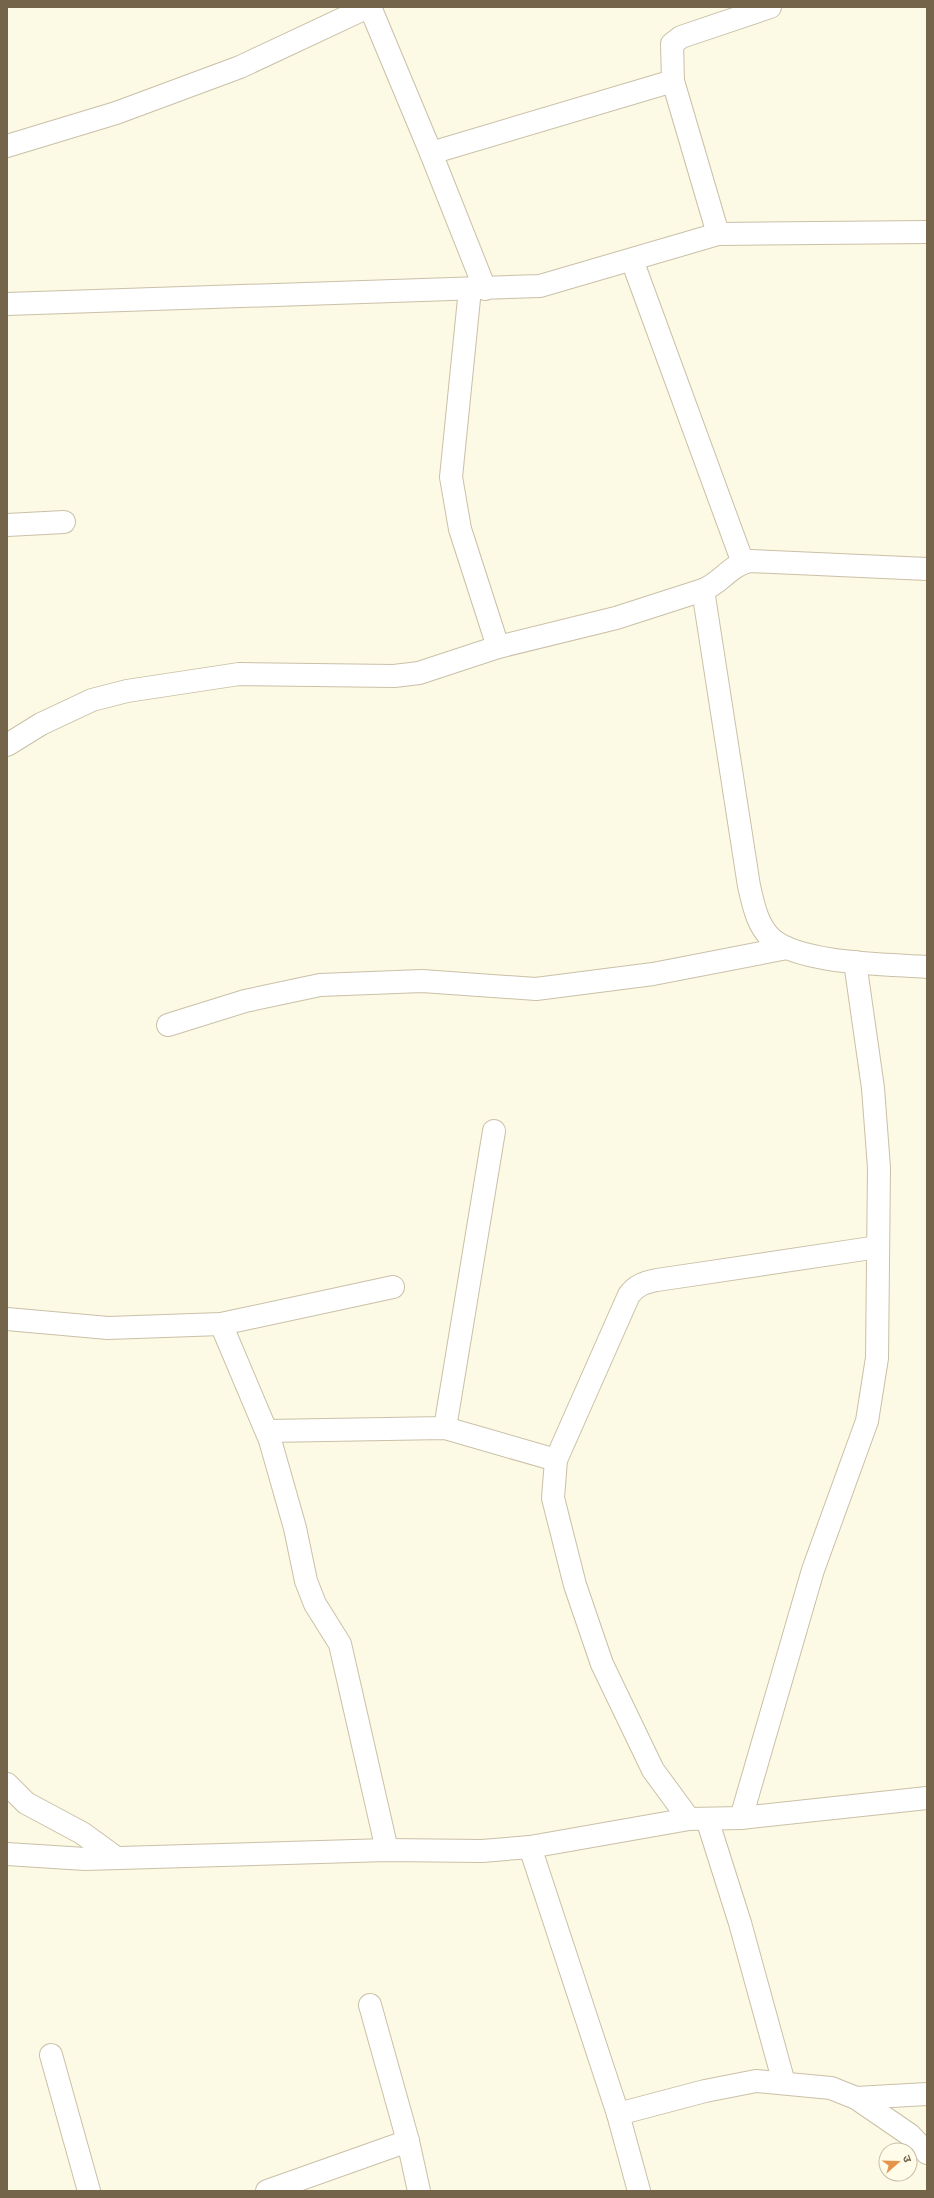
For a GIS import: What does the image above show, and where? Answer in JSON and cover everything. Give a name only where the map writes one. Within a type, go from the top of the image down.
[{"type":"street","points":[[7,146],[116,113],[240,67],[369,7],[432,153],[477,289],[451,477],[460,529],[498,647]]},
{"type":"street","points":[[718,234],[673,81],[672,47],[676,39],[770,7]]},
{"type":"street","points":[[432,153],[673,81]]},
{"type":"street","points":[[7,304],[540,286],[718,234],[927,232]]},
{"type":"street","points":[[632,260],[743,563]]},
{"type":"street","points":[[7,525],[64,522]]},
{"type":"street","points":[[7,744],[41,724],[92,700],[127,691],[239,674],[394,676],[419,673],[498,647],[616,618],[703,590],[714,586],[736,565],[743,563],[756,561],[927,569]]},
{"type":"street","points":[[703,590],[754,907],[771,938],[787,948],[801,953],[855,962],[927,967]]},
{"type":"street","points":[[168,1025],[245,1001],[320,985],[422,981],[536,989],[653,974],[787,948]]},
{"type":"street","points":[[741,1818],[813,1570],[867,1421],[877,1358],[879,1168],[873,1088],[855,962]]},
{"type":"street","points":[[445,1428],[494,1131]]},
{"type":"street","points":[[784,2083],[740,1923],[698,1819],[653,1770],[602,1664],[575,1585],[558,1522],[553,1498],[556,1460],[633,1289],[640,1285],[657,1280],[878,1247]]},
{"type":"street","points":[[7,1319],[108,1328],[221,1324],[393,1287]]},
{"type":"street","points":[[221,1324],[267,1432],[295,1528],[306,1581],[315,1604],[340,1644],[387,1850]]},
{"type":"street","points":[[267,1432],[445,1428],[556,1460]]},
{"type":"street","points":[[7,1784],[26,1802],[82,1833],[115,1857]]},
{"type":"street","points":[[7,1854],[85,1859],[387,1850],[482,1850],[530,1847],[698,1819],[741,1818],[927,1798]]},
{"type":"street","points":[[530,1847],[618,2114],[639,2191]]},
{"type":"street","points":[[370,2005],[408,2141],[419,2191]]},
{"type":"street","points":[[51,2055],[89,2191]]},
{"type":"street","points":[[618,2114],[705,2091],[756,2081],[831,2088],[856,2098],[910,2135],[927,2153]]},
{"type":"street","points":[[856,2098],[927,2094]]},
{"type":"street","points":[[267,2191],[408,2141]]}]
